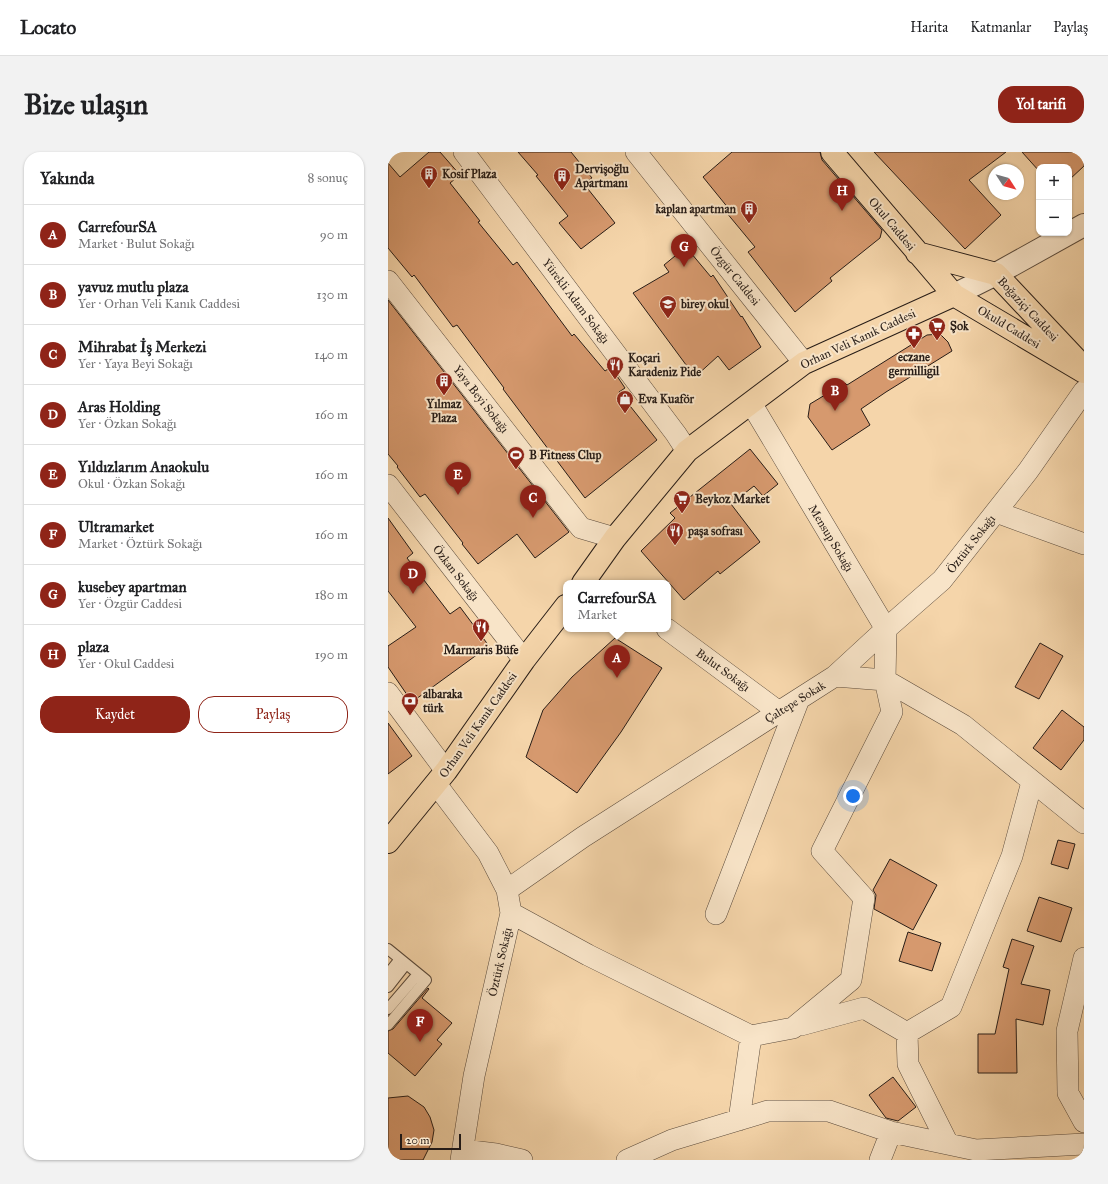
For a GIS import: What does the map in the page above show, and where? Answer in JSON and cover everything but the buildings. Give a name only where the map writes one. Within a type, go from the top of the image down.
[{"type":"main road","name":"Okul Caddesi","points":[[832,152],[954,295]]},
{"type":"main road","name":"Boğaziçi Caddesi","points":[[917,253],[996,274],[1084,367]]},
{"type":"main road","name":"Orhan Veli Kanık Caddesi","points":[[586,580],[615,538],[687,451],[804,363],[954,295]]},
{"type":"main road","name":"Okuld Caddesi","points":[[954,295],[1084,372]]},
{"type":"main road","name":"Orhan Veli Kanık Caddesi","points":[[388,842],[441,777],[524,660],[563,610]]},
{"type":"street","name":"Yürekli Adam Sokağı","points":[[464,152],[667,422],[687,451]]},
{"type":"street","name":"Özgür Caddesi","points":[[636,152],[804,363]]},
{"type":"street","name":"Orhan Veli Kanık Caddesi","points":[[954,295],[996,274],[1084,225]]},
{"type":"street","name":"Yaya Beyi Sokağı","points":[[388,281],[581,528],[615,538]]},
{"type":"street","name":"Öztürk Sokağı","points":[[835,676],[942,580],[1028,471],[1084,391]]},
{"type":"street","name":"Mensup Sokağı","points":[[751,403],[886,629]]},
{"type":"street","name":"Özkan Sokağı","points":[[388,485],[524,660]]},
{"type":"street","points":[[996,512],[1084,544]]},
{"type":"street","points":[[793,1028],[851,980],[864,898],[822,852],[892,712],[885,680],[886,629]]},
{"type":"street","name":"Bulut Sokağı","points":[[671,632],[780,712]]},
{"type":"street","name":"Çaltepe Sokak","points":[[507,890],[583,837],[835,676],[885,680],[963,725],[1084,823]]},
{"type":"street","name":"Öztürk Sokağı","points":[[388,693],[488,853],[507,890],[511,913],[474,1076],[462,1155]]},
{"type":"street","points":[[716,914],[799,700]]},
{"type":"street","points":[[907,1033],[951,1007],[1012,856],[1032,782]]},
{"type":"street","points":[[511,913],[588,955],[751,1036],[793,1028],[864,1008],[907,1033]]},
{"type":"street","points":[[1084,958],[1068,1093],[1084,1122]]},
{"type":"street","points":[[907,1033],[908,1064],[948,1144]]},
{"type":"street","points":[[739,1120],[751,1036]]},
{"type":"street","points":[[627,1160],[672,1140],[768,1111],[829,1111],[891,1132],[976,1150],[1084,1144]]},
{"type":"street","points":[[880,1160],[891,1132]]},
{"type":"street","points":[[462,1155],[496,1154],[522,1160]]},
{"type":"lane","points":[[388,950],[426,980],[388,1025]]},
{"type":"lane","points":[[388,974],[403,962]]},
{"type":"lane","points":[[388,987],[403,962]]},
{"type":"lane","points":[[388,1009],[418,974]]},
{"type":"place","name":"Kosif Plaza","points":[[429,189]]},
{"type":"place","name":"Dervişoğlu Apartmanı","points":[[562,191]]},
{"type":"place","name":"plaza","points":[[842,211]]},
{"type":"place","name":"kaplan apartman","points":[[749,224]]},
{"type":"place","name":"kusebey apartman","points":[[684,267]]},
{"type":"place","name":"birey okul","points":[[668,319]]},
{"type":"place","name":"Şok","points":[[937,341]]},
{"type":"place","name":"eczane germilligil","points":[[914,349]]},
{"type":"place","name":"Koçari Karadeniz Pide","points":[[615,380]]},
{"type":"place","name":"Yılmaz Plaza","points":[[444,396]]},
{"type":"place","name":"yavuz mutlu plaza","points":[[835,411]]},
{"type":"place","name":"Eva Kuaför","points":[[625,414]]},
{"type":"place","name":"B Fitness Clup","points":[[516,470]]},
{"type":"place","name":"Yıldızlarım Anaokulu","points":[[458,495]]},
{"type":"place","name":"Beykoz Market","points":[[682,514]]},
{"type":"place","name":"Mihrabat İş Merkezi","points":[[533,518]]},
{"type":"place","name":"paşa sofrası","points":[[675,546]]},
{"type":"place","name":"Aras Holding","points":[[413,594]]},
{"type":"place","name":"Marmaris Büfe","points":[[481,642]]},
{"type":"place","name":"CarrefourSA","points":[[617,678]]},
{"type":"place","name":"albaraka türk","points":[[410,716]]},
{"type":"place","name":"Ultramarket","points":[[420,1042]]}]
